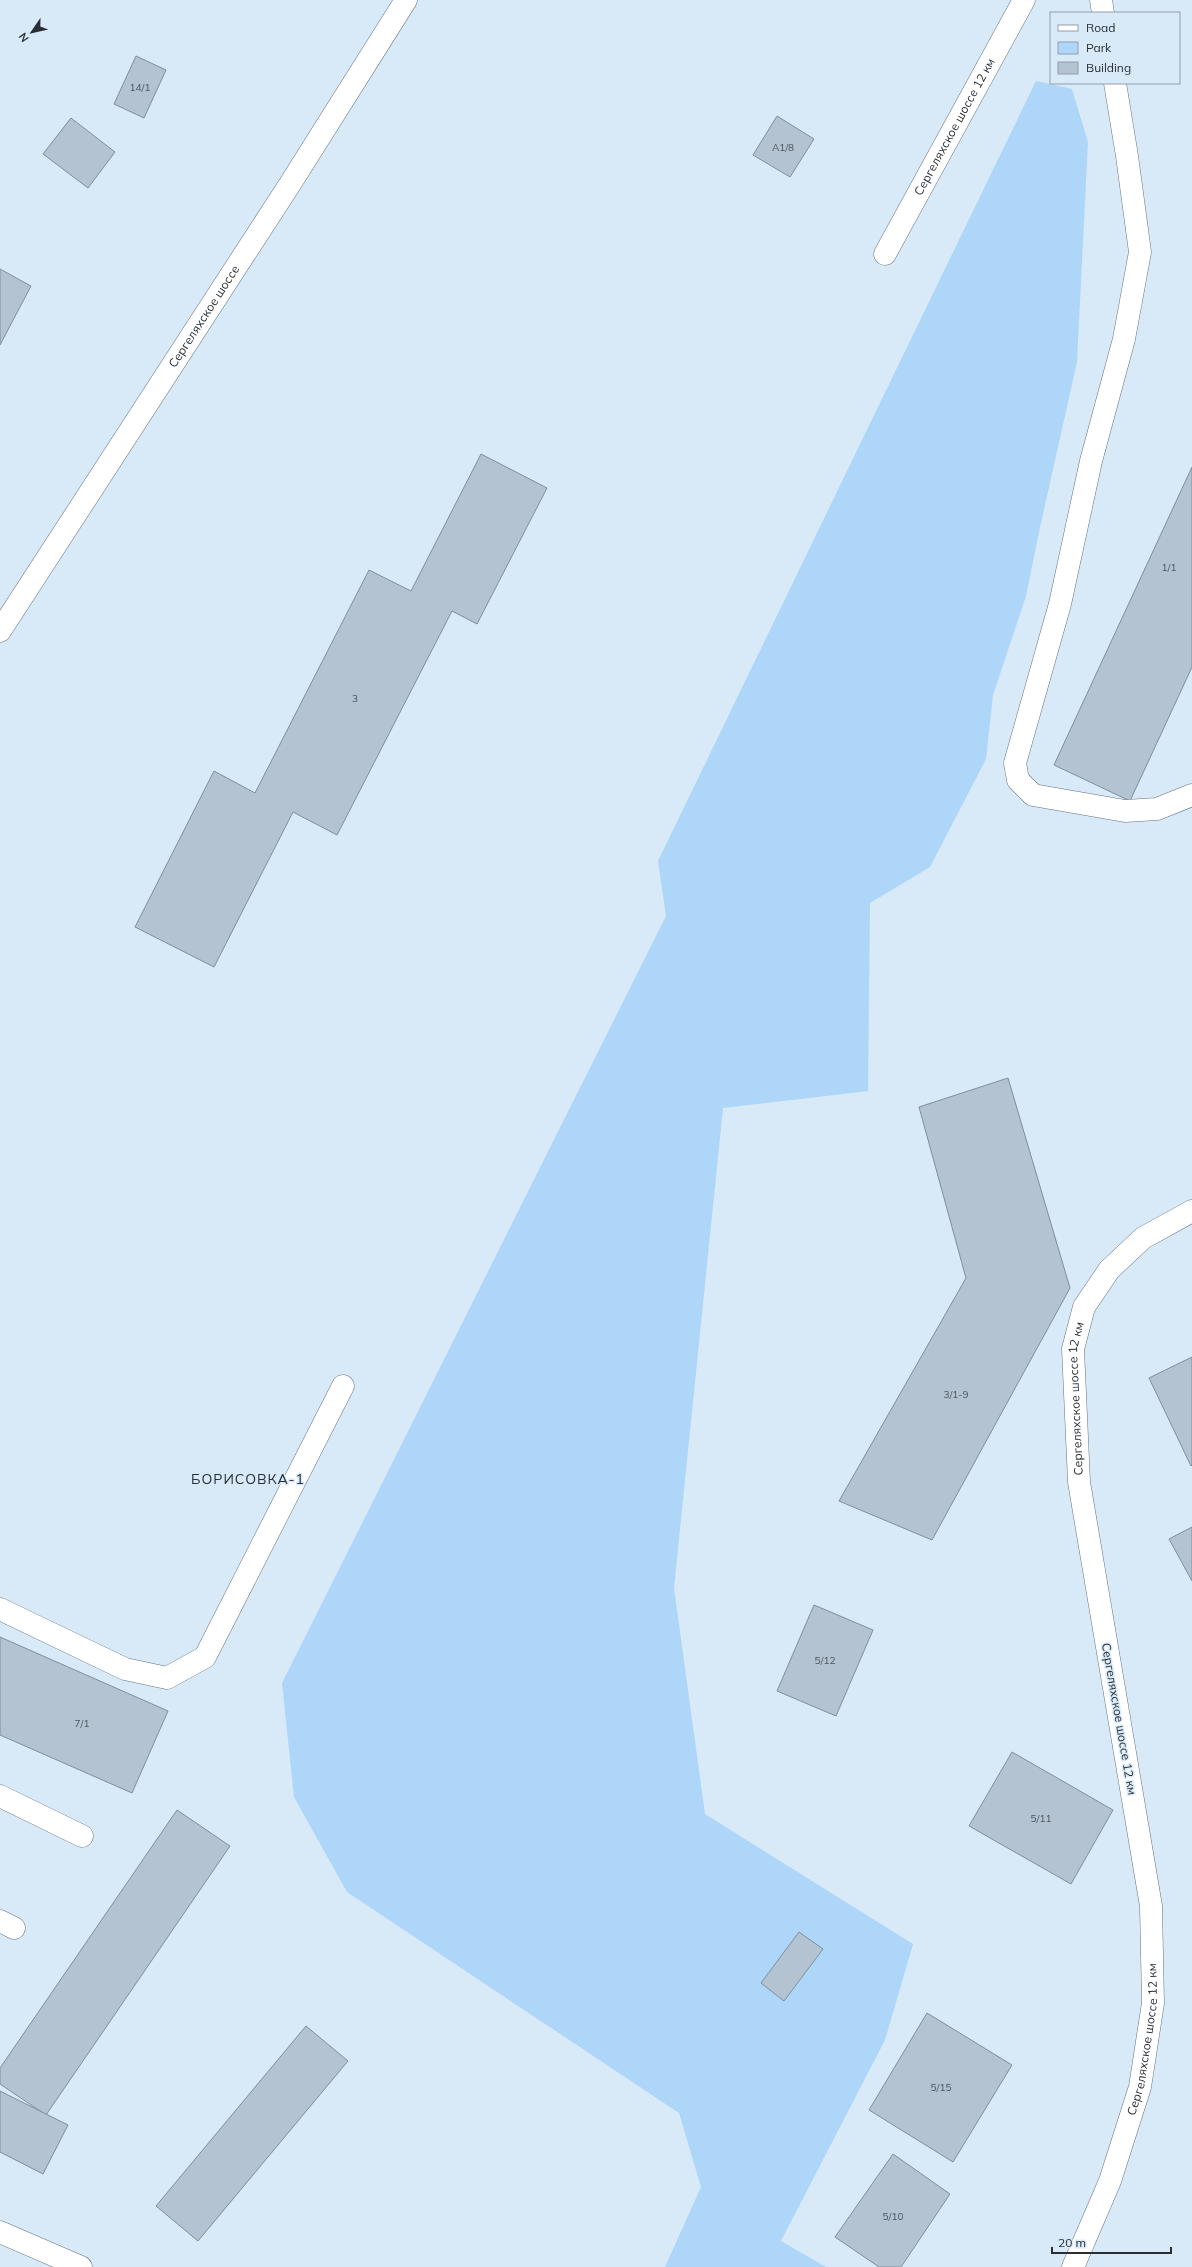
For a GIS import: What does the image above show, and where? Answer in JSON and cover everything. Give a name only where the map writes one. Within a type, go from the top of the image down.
[{"type":"street","name":"Сергеляхское шоссе","points":[[0,631],[286,191],[406,0]]},
{"type":"street","name":"Сергеляхское шоссе 12 км","points":[[885,254],[1024,0]]},
{"type":"street","points":[[1101,0],[1103,12]]},
{"type":"street","points":[[1115,84],[1128,156],[1140,252],[1124,340],[1091,461],[1060,604],[1015,763],[1018,780],[1033,795],[1125,811],[1157,809],[1192,795]]},
{"type":"street","name":"Сергеляхское шоссе 12 км","points":[[1073,2267],[1110,2180],[1140,2087],[1154,2003],[1151,1906],[1079,1482],[1072,1349],[1084,1307],[1109,1270],[1144,1238],[1192,1210]]},
{"type":"street","points":[[0,1610],[125,1669],[167,1678],[205,1656],[343,1386]]},
{"type":"street","points":[[0,1796],[82,1836]]},
{"type":"street","points":[[0,2232],[81,2267]]},
{"type":"green space","points":[[1036,81],[1072,89],[1088,142],[1077,362],[1026,596],[993,695],[986,759],[930,867],[870,903],[868,1091],[723,1108],[674,1588],[705,1814],[913,1944],[885,2040],[781,2241],[826,2267],[665,2267],[701,2187],[679,2113],[347,1892],[294,1797],[282,1683],[666,916],[658,861]]},
{"type":"building","points":[[136,56],[166,70],[144,118],[114,104]]},
{"type":"building","points":[[777,116],[814,139],[790,177],[753,155]]},
{"type":"building","points":[[71,118],[115,152],[88,188],[43,154]]},
{"type":"building","points":[[0,269],[31,286],[0,345]]},
{"type":"building","points":[[481,454],[547,488],[477,624],[452,611],[337,835],[293,812],[214,967],[135,927],[214,771],[255,793],[369,570],[411,591]]},
{"type":"building","points":[[1192,467],[1192,667],[1130,801],[1054,765]]},
{"type":"building","points":[[1008,1078],[1070,1288],[932,1540],[839,1501],[966,1278],[919,1107]]},
{"type":"building","points":[[1192,1357],[1192,1465],[1191,1466],[1149,1378]]},
{"type":"building","points":[[1192,1527],[1192,1581],[1169,1539]]},
{"type":"building","points":[[814,1605],[873,1630],[836,1716],[777,1691]]},
{"type":"building","points":[[0,1637],[168,1711],[132,1793],[0,1735]]},
{"type":"building","points":[[1012,1752],[1113,1810],[1071,1884],[969,1826]]},
{"type":"building","points":[[177,1810],[230,1846],[46,2115],[0,2084],[0,2068]]},
{"type":"building","points":[[799,1932],[823,1949],[784,2001],[761,1983]]},
{"type":"building","points":[[927,2013],[1012,2065],[953,2162],[869,2110]]},
{"type":"building","points":[[306,2026],[348,2061],[198,2241],[156,2206]]},
{"type":"building","points":[[0,2091],[68,2125],[43,2174],[0,2152]]},
{"type":"building","points":[[893,2154],[950,2194],[901,2267],[879,2267],[835,2237]]},
{"type":"district","name":"БОРИСОВКА-1","points":[[248,1479]]}]
